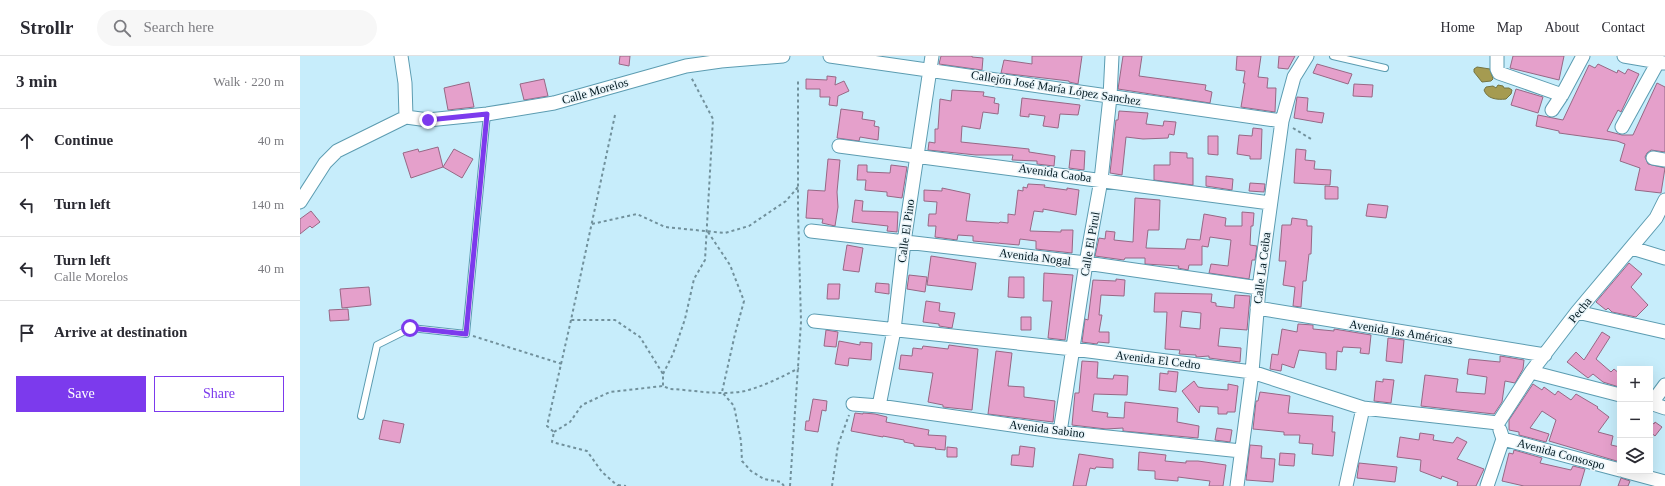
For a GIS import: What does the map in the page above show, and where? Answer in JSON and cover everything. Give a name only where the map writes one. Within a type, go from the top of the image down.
[{"type":"street","points":[[300,202],[325,163],[337,152],[406,117],[406,83],[401,56]]},
{"type":"street","name":"Calle Morelos","points":[[406,117],[428,120],[487,114],[554,103],[686,66],[721,61],[783,56]]},
{"type":"street","name":"Callejón José María López Sanchez","points":[[830,56],[930,69],[1110,97],[1282,121]]},
{"type":"street","name":"Calle El Pino","points":[[879,406],[894,330],[904,242],[932,56]]},
{"type":"street","name":"Calle El Pirul","points":[[1060,432],[1086,263],[1101,180],[1110,97],[1112,56]]},
{"type":"street","name":"Calle La Ceiba","points":[[1237,486],[1252,372],[1259,288],[1282,121],[1294,77],[1307,56]]},
{"type":"street","points":[[1497,56],[1497,69],[1499,73],[1562,95]]},
{"type":"street","points":[[1552,110],[1562,95],[1583,56]]},
{"type":"street","points":[[1622,128],[1661,63],[1624,56]]},
{"type":"street","name":"Avenida Caoba","points":[[839,146],[917,155],[1270,203]]},
{"type":"street","name":"Pecha","points":[[1498,423],[1531,372],[1577,312],[1632,248],[1660,219],[1665,200]]},
{"type":"street","name":"Avenida Nogal","points":[[810,231],[1086,263],[1259,288]]},
{"type":"street","points":[[1632,248],[1665,258]]},
{"type":"street","name":"Avenida las Américas","points":[[1257,308],[1544,355]]},
{"type":"street","points":[[1577,312],[1665,332]]},
{"type":"street","name":"Avenida El Cedro","points":[[814,321],[1073,349],[1252,372],[1363,408],[1498,423]]},
{"type":"street","points":[[1531,372],[1617,394]]},
{"type":"street","points":[[1652,402],[1665,386]]},
{"type":"street","name":"Avenida Sabino","points":[[853,404],[879,406],[1060,432],[1242,451]]},
{"type":"street","points":[[1653,405],[1665,408]]},
{"type":"street","points":[[1346,486],[1363,408]]},
{"type":"street","points":[[1490,485],[1503,439],[1498,423]]},
{"type":"street","name":"Avenida Consospo","points":[[1503,439],[1617,469]]},
{"type":"street","points":[[1635,474],[1665,482]]},
{"type":"lane","points":[[1333,56],[1385,68]]},
{"type":"lane","points":[[362,416],[377,345],[410,328],[466,334],[487,114]]},
{"type":"path","points":[[663,386],[663,374],[678,340],[694,279],[705,260],[713,119],[686,66]]},
{"type":"path","points":[[790,486],[801,322],[798,187],[798,79]]},
{"type":"path","points":[[554,432],[547,426],[562,364],[615,115]]},
{"type":"path","points":[[1282,121],[1311,139]]},
{"type":"path","points":[[592,224],[637,214],[665,227],[725,233],[749,226],[786,201],[798,187]]},
{"type":"path","points":[[707,231],[730,265],[744,301],[722,392]]},
{"type":"path","points":[[571,320],[615,320],[640,337],[663,374]]},
{"type":"path","points":[[466,334],[562,364]]},
{"type":"path","points":[[626,486],[618,486],[602,472],[587,451],[552,442],[554,432],[570,422],[582,405],[610,392],[663,386],[670,389],[722,392],[744,391],[776,381],[799,368]]},
{"type":"path","points":[[722,392],[734,406],[741,442],[742,461],[751,470],[764,478],[781,482],[784,486]]},
{"type":"path","points":[[832,486],[838,446],[853,404]]},
{"type":"shaded area","points":[[1477,67],[1490,69],[1493,79],[1491,81],[1482,82],[1474,72],[1474,69]]},
{"type":"shaded area","points":[[1498,85],[1512,90],[1511,94],[1506,99],[1493,98],[1485,93],[1484,90],[1486,87],[1493,86],[1496,88]]},
{"type":"building","points":[[620,56],[630,56],[629,66],[619,64]]},
{"type":"building","points":[[941,56],[972,56],[983,58],[982,70],[939,64]]},
{"type":"building","points":[[1032,56],[1082,56],[1078,84],[1069,81],[1001,73],[1004,60],[1032,64]]},
{"type":"building","points":[[1123,56],[1142,56],[1139,76],[1206,85],[1205,90],[1212,92],[1210,103],[1118,89]]},
{"type":"building","points":[[1237,56],[1261,56],[1258,77],[1268,78],[1267,88],[1276,88],[1275,112],[1241,107],[1245,83],[1243,83],[1245,71],[1236,70]]},
{"type":"building","points":[[1279,56],[1295,56],[1288,69],[1278,68]]},
{"type":"building","points":[[1513,56],[1564,56],[1559,80],[1510,68]]},
{"type":"building","points":[[1317,64],[1352,74],[1348,84],[1313,73]]},
{"type":"building","points":[[1598,64],[1617,73],[1618,70],[1625,74],[1628,69],[1639,74],[1621,112],[1618,110],[1607,131],[1622,135],[1633,135],[1657,83],[1665,87],[1665,152],[1651,150],[1645,157],[1648,164],[1665,168],[1661,193],[1635,190],[1640,168],[1620,161],[1625,144],[1617,141],[1559,133],[1559,131],[1536,126],[1538,115],[1563,120],[1589,65],[1595,68]]},
{"type":"building","points":[[827,76],[836,77],[835,85],[844,81],[849,91],[838,96],[837,106],[829,105],[830,97],[820,97],[820,89],[806,89],[806,79],[827,80]]},
{"type":"building","points":[[544,79],[548,96],[524,100],[520,84]]},
{"type":"building","points":[[469,82],[474,107],[448,110],[444,88]]},
{"type":"building","points":[[1354,84],[1373,85],[1372,97],[1353,96]]},
{"type":"building","points":[[1516,89],[1543,97],[1538,113],[1511,105]]},
{"type":"building","points":[[952,90],[984,92],[983,96],[995,98],[994,103],[999,104],[998,114],[983,112],[980,129],[962,126],[961,142],[1029,149],[1029,152],[1055,156],[1054,166],[1037,164],[1037,161],[1012,160],[1013,155],[976,155],[928,150],[929,142],[935,143],[935,129],[938,129],[940,99],[951,101]]},
{"type":"building","points":[[1297,97],[1308,98],[1307,111],[1324,113],[1322,123],[1294,118]]},
{"type":"building","points":[[1022,98],[1080,105],[1078,115],[1060,114],[1058,128],[1043,126],[1045,116],[1029,114],[1029,117],[1020,116]]},
{"type":"building","points":[[841,109],[863,112],[862,119],[875,121],[874,126],[879,127],[878,140],[860,137],[859,141],[837,138]]},
{"type":"building","points":[[1119,111],[1148,113],[1146,124],[1163,126],[1164,121],[1176,122],[1174,135],[1169,134],[1168,138],[1143,139],[1126,137],[1122,175],[1110,173],[1116,120],[1118,120]]},
{"type":"building","points":[[1253,128],[1262,129],[1261,159],[1250,159],[1250,156],[1237,154],[1239,135],[1252,136]]},
{"type":"building","points":[[1208,136],[1218,136],[1218,155],[1208,154]]},
{"type":"building","points":[[438,147],[443,167],[411,178],[403,153],[418,149],[419,152]]},
{"type":"building","points":[[454,149],[473,159],[462,178],[443,167]]},
{"type":"building","points":[[1296,149],[1306,150],[1305,160],[1315,161],[1314,169],[1331,170],[1330,185],[1294,183]]},
{"type":"building","points":[[1071,150],[1085,151],[1084,170],[1069,168]]},
{"type":"building","points":[[1170,152],[1187,153],[1187,158],[1193,158],[1193,185],[1154,180],[1154,165],[1170,165]]},
{"type":"building","points":[[828,159],[840,160],[837,192],[838,207],[835,226],[822,223],[823,219],[806,218],[808,190],[825,191]]},
{"type":"building","points":[[858,165],[867,165],[867,172],[890,173],[891,165],[907,167],[902,198],[887,196],[887,192],[865,190],[866,180],[857,180]]},
{"type":"building","points":[[1206,176],[1233,179],[1232,190],[1206,186]]},
{"type":"building","points":[[1250,183],[1265,184],[1264,192],[1249,191]]},
{"type":"building","points":[[1028,184],[1045,185],[1044,187],[1067,190],[1067,188],[1079,190],[1076,215],[1043,209],[1043,212],[1034,211],[1030,231],[1061,232],[1061,230],[1073,230],[1072,253],[1036,249],[1036,241],[1020,239],[1019,245],[973,241],[973,236],[958,235],[957,240],[935,237],[936,226],[928,226],[929,214],[936,214],[937,202],[924,201],[924,190],[942,191],[942,188],[970,194],[966,221],[1008,223],[1008,214],[1015,215],[1018,190],[1023,191],[1023,187],[1027,188]]},
{"type":"building","points":[[1325,186],[1338,187],[1338,199],[1325,199]]},
{"type":"building","points":[[1135,198],[1160,200],[1159,230],[1148,230],[1146,248],[1185,249],[1187,239],[1200,240],[1204,214],[1226,218],[1225,226],[1242,226],[1242,212],[1254,213],[1253,226],[1251,226],[1250,245],[1257,246],[1255,260],[1252,260],[1249,279],[1209,273],[1211,264],[1228,266],[1231,240],[1210,237],[1208,247],[1202,246],[1202,265],[1189,265],[1188,270],[1178,268],[1179,266],[1145,264],[1145,258],[1125,258],[1124,260],[1095,256],[1099,238],[1105,239],[1106,231],[1115,232],[1114,240],[1133,242]]},
{"type":"building","points":[[855,200],[863,201],[862,211],[898,212],[897,232],[887,231],[888,226],[852,222]]},
{"type":"building","points":[[1368,204],[1388,206],[1386,218],[1366,216]]},
{"type":"building","points":[[311,211],[320,222],[312,228],[310,226],[300,234],[300,219]]},
{"type":"building","points":[[1292,218],[1307,220],[1307,226],[1312,226],[1311,254],[1309,254],[1306,281],[1303,281],[1301,307],[1293,306],[1295,287],[1283,285],[1286,261],[1279,261],[1282,225],[1291,225]]},
{"type":"building","points":[[847,245],[863,248],[859,272],[843,270]]},
{"type":"building","points":[[931,256],[976,263],[972,290],[927,285]]},
{"type":"building","points":[[1629,263],[1642,274],[1631,287],[1648,305],[1636,317],[1612,312],[1608,308],[1606,310],[1596,302]]},
{"type":"building","points":[[1044,273],[1073,275],[1065,340],[1048,338],[1052,301],[1043,301]]},
{"type":"building","points":[[909,275],[927,277],[925,292],[907,289]]},
{"type":"building","points":[[1009,277],[1024,277],[1024,298],[1008,297]]},
{"type":"building","points":[[1116,279],[1125,280],[1124,296],[1101,295],[1099,315],[1102,315],[1099,332],[1109,332],[1109,343],[1098,342],[1097,344],[1082,342],[1085,319],[1088,320],[1093,280],[1116,281]]},
{"type":"building","points":[[876,283],[889,284],[889,294],[875,292]]},
{"type":"building","points":[[828,284],[840,284],[839,299],[827,299]]},
{"type":"building","points":[[369,287],[371,305],[342,308],[340,289]]},
{"type":"building","points":[[1155,293],[1212,294],[1211,302],[1216,303],[1216,306],[1234,308],[1235,295],[1250,296],[1247,330],[1220,328],[1218,346],[1241,348],[1240,362],[1209,358],[1209,356],[1196,357],[1196,355],[1179,354],[1180,350],[1165,349],[1167,312],[1154,312]],"holes":[[[1182,311],[1201,313],[1200,329],[1180,327]]]},
{"type":"building","points":[[926,301],[940,303],[939,311],[955,313],[952,328],[939,326],[939,324],[923,322]]},
{"type":"building","points":[[348,309],[349,320],[330,321],[329,310]]},
{"type":"building","points":[[1021,317],[1031,317],[1031,330],[1021,330]]},
{"type":"building","points":[[1298,324],[1313,325],[1313,329],[1334,331],[1334,329],[1371,335],[1369,354],[1360,353],[1361,348],[1343,347],[1342,352],[1337,351],[1336,370],[1326,369],[1326,353],[1299,350],[1294,368],[1282,364],[1281,371],[1270,369],[1272,354],[1278,355],[1282,329],[1297,332]]},
{"type":"building","points":[[826,330],[838,332],[836,347],[824,346]]},
{"type":"building","points":[[1602,332],[1610,337],[1596,359],[1611,372],[1614,369],[1617,372],[1617,386],[1603,382],[1593,374],[1588,378],[1567,362],[1576,352],[1584,360]]},
{"type":"building","points":[[1388,338],[1404,340],[1402,363],[1386,361]]},
{"type":"building","points":[[839,341],[860,345],[860,342],[872,343],[871,360],[849,358],[848,366],[835,364]]},
{"type":"building","points":[[949,345],[978,349],[972,410],[943,407],[943,405],[928,402],[933,373],[899,369],[901,355],[912,356],[913,348],[922,349],[923,346],[948,349]]},
{"type":"building","points":[[996,351],[1012,353],[1008,386],[1024,387],[1024,397],[1055,401],[1053,422],[988,414]]},
{"type":"building","points":[[1500,356],[1524,360],[1523,369],[1515,383],[1505,381],[1502,402],[1494,414],[1421,406],[1425,375],[1458,379],[1456,392],[1485,394],[1487,377],[1467,374],[1469,359],[1500,362]]},
{"type":"building","points":[[1082,361],[1098,362],[1097,378],[1113,379],[1114,375],[1128,376],[1127,395],[1094,394],[1092,411],[1108,413],[1107,417],[1124,418],[1125,402],[1178,408],[1177,422],[1199,426],[1198,438],[1123,431],[1123,428],[1106,429],[1072,425],[1075,393],[1079,393]]},
{"type":"building","points":[[1168,371],[1178,372],[1176,392],[1159,390],[1160,373],[1168,374]]},
{"type":"building","points":[[1383,379],[1394,380],[1391,403],[1374,401],[1376,381],[1383,382]]},
{"type":"building","points":[[1194,381],[1198,387],[1204,388],[1228,390],[1228,384],[1238,386],[1235,412],[1218,414],[1218,407],[1200,406],[1199,413],[1182,391]]},
{"type":"building","points":[[1533,384],[1542,390],[1544,387],[1555,395],[1558,391],[1571,400],[1576,394],[1598,407],[1597,408],[1609,417],[1598,432],[1613,436],[1611,445],[1617,446],[1617,461],[1549,441],[1556,420],[1542,411],[1530,428],[1549,434],[1546,442],[1519,435],[1519,432],[1509,430],[1509,420]]},
{"type":"building","points":[[1260,392],[1290,396],[1288,413],[1333,416],[1332,432],[1335,432],[1333,456],[1312,454],[1313,444],[1299,443],[1300,435],[1284,435],[1284,432],[1253,429],[1256,401],[1258,401]]},
{"type":"building","points":[[813,399],[827,401],[826,411],[822,410],[818,432],[805,430],[806,421],[809,421]]},
{"type":"building","points":[[855,413],[875,414],[887,417],[886,422],[929,430],[928,435],[946,436],[945,450],[914,446],[914,444],[904,442],[904,440],[851,431]]},
{"type":"building","points":[[383,420],[404,424],[400,443],[379,439]]},
{"type":"building","points":[[1655,422],[1662,427],[1655,436],[1653,434],[1653,423]]},
{"type":"building","points":[[1217,428],[1232,430],[1230,442],[1215,440]]},
{"type":"building","points":[[1420,433],[1434,435],[1433,440],[1453,443],[1457,437],[1467,442],[1457,459],[1484,469],[1476,486],[1457,486],[1458,482],[1442,476],[1441,479],[1420,471],[1421,460],[1397,457],[1400,437],[1419,440]]},
{"type":"building","points":[[1250,445],[1262,446],[1261,458],[1275,459],[1273,482],[1246,480]]},
{"type":"building","points":[[1020,446],[1035,448],[1033,467],[1011,465],[1012,455],[1019,455]]},
{"type":"building","points":[[947,447],[957,448],[957,457],[947,457]]},
{"type":"building","points":[[1514,450],[1542,458],[1540,463],[1571,470],[1573,466],[1585,469],[1580,486],[1524,486],[1502,481],[1509,453],[1513,454]]},
{"type":"building","points":[[1139,452],[1166,455],[1165,461],[1186,463],[1186,461],[1198,461],[1226,465],[1223,486],[1209,486],[1210,481],[1178,477],[1178,481],[1155,479],[1155,471],[1138,470]]},
{"type":"building","points":[[1280,453],[1295,454],[1294,466],[1279,465]]},
{"type":"building","points":[[1079,454],[1113,459],[1113,468],[1090,468],[1086,486],[1073,486]]},
{"type":"building","points":[[1359,463],[1397,467],[1395,482],[1357,478]]},
{"type":"building","points":[[1621,478],[1630,481],[1628,486],[1618,486]]},
{"type":"route","points":[[410,328],[466,334],[487,114],[428,120]]}]
